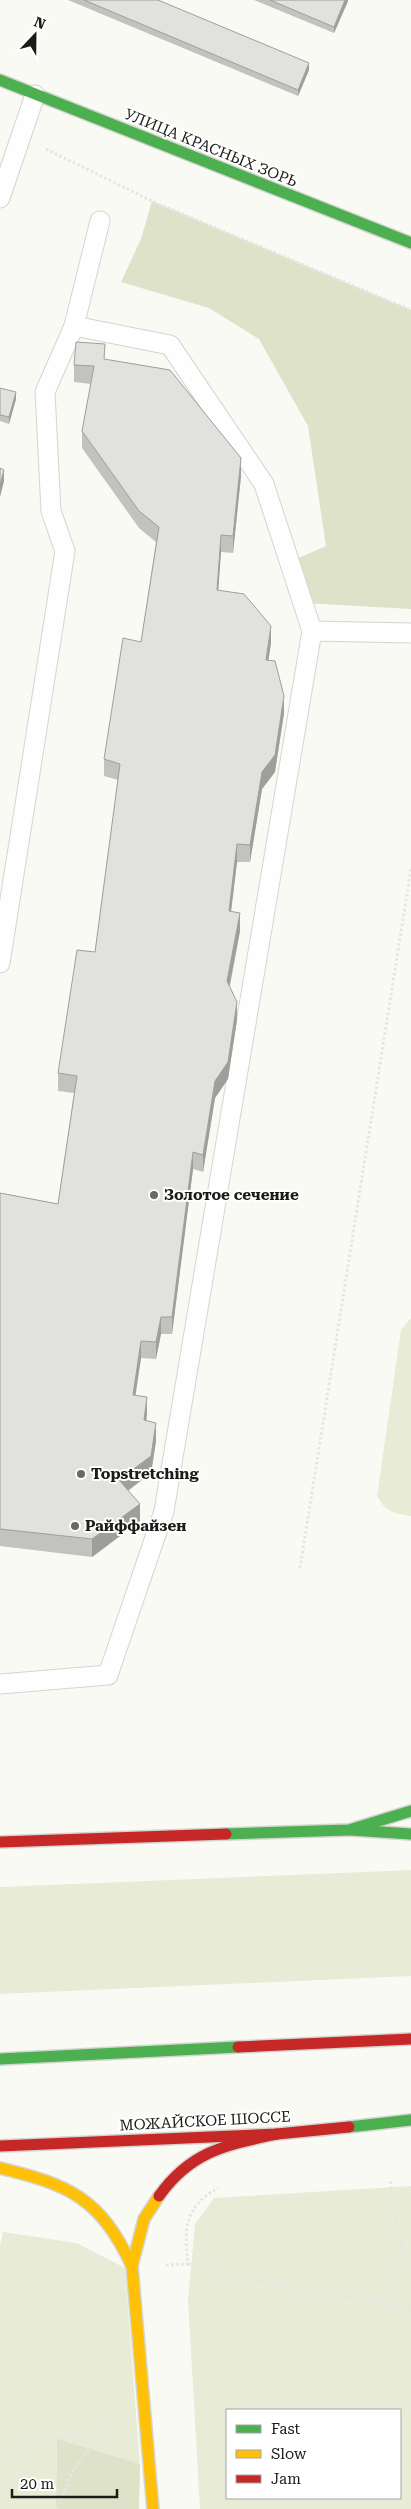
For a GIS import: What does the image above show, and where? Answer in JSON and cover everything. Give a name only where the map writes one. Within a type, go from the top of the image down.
[{"type":"main road","name":"УЛИЦА КРАСНЫХ ЗОРЬ","points":[[0,80],[411,243]]},
{"type":"main road","points":[[349,1830],[411,1811]]},
{"type":"main road","points":[[0,1842],[349,1830],[411,1834]]},
{"type":"main road","points":[[0,2059],[411,2039]]},
{"type":"main road","name":"МОЖАЙСКОЕ ШОССЕ","points":[[0,2146],[277,2134],[411,2120]]},
{"type":"main road","points":[[132,2266],[144,2219],[172,2178],[188,2164],[224,2146],[277,2134]]},
{"type":"main road","points":[[0,2168],[42,2178],[86,2199],[113,2226],[122,2242],[132,2266],[153,2509]]},
{"type":"lane","points":[[0,198],[35,95]]},
{"type":"lane","points":[[0,964],[65,551],[51,511],[45,392],[74,326],[100,221]]},
{"type":"lane","points":[[0,1684],[108,1675],[164,1511],[312,631],[264,484],[170,345],[74,326]]},
{"type":"lane","points":[[312,631],[411,633]]},
{"type":"path","points":[[22,137],[152,201],[411,310]]},
{"type":"path","points":[[300,1568],[411,869]]},
{"type":"path","points":[[382,2303],[403,2259],[390,2179]]},
{"type":"path","points":[[188,2264],[234,2277],[382,2303],[411,2310]]},
{"type":"path","points":[[0,2453],[105,2428],[72,2472],[58,2509]]},
{"type":"green space","points":[[152,201],[411,310],[411,609],[303,603],[289,562],[326,546],[308,426],[259,339],[209,308],[121,282],[141,239]]},
{"type":"green space","points":[[411,1318],[411,1516],[387,1509],[377,1496],[401,1330]]},
{"type":"green space","points":[[411,1870],[411,1976],[0,1994],[0,1887]]},
{"type":"green space","points":[[411,2186],[411,2509],[200,2509],[188,2300],[195,2224],[214,2198]]},
{"type":"green space","points":[[3,2232],[77,2243],[125,2268],[140,2464],[57,2440],[56,2509],[0,2509],[0,2246]]},
{"type":"green space","points":[[57,2439],[140,2464],[139,2509],[56,2509]]},
{"type":"building","points":[[84,0],[158,0],[309,63],[298,90]]},
{"type":"building","points":[[270,0],[345,0],[334,27]]},
{"type":"building","points":[[76,342],[105,344],[104,359],[170,370],[241,458],[233,536],[221,535],[217,590],[244,594],[271,626],[266,660],[275,661],[284,696],[275,755],[262,772],[250,845],[237,844],[229,911],[240,913],[227,981],[237,1002],[228,1062],[215,1081],[203,1155],[193,1152],[172,1317],[161,1317],[156,1342],[141,1341],[133,1395],[147,1397],[144,1420],[156,1423],[151,1456],[119,1480],[140,1504],[92,1539],[0,1529],[0,1193],[58,1204],[77,1076],[58,1073],[77,950],[95,952],[120,764],[104,759],[123,638],[141,642],[159,527],[139,511],[82,431],[94,366],[74,365]]},
{"type":"building","points":[[0,388],[16,392],[9,417],[0,415]]},
{"type":"building","points":[[0,468],[4,470],[0,485]]},
{"type":"traffic: fast","points":[[0,80],[411,243]]},
{"type":"traffic: fast","points":[[226,1834],[349,1830],[411,1811]]},
{"type":"traffic: fast","points":[[351,1830],[411,1834]]},
{"type":"traffic: fast","points":[[0,2059],[238,2047]]},
{"type":"traffic: fast","points":[[349,2127],[411,2120]]},
{"type":"traffic: slow","points":[[0,2168],[46,2181],[80,2198],[108,2224],[132,2266]]},
{"type":"traffic: slow","points":[[153,2509],[132,2266],[144,2219],[159,2196]]},
{"type":"traffic: jam","points":[[0,1842],[226,1834]]},
{"type":"traffic: jam","points":[[238,2047],[411,2039]]},
{"type":"traffic: jam","points":[[0,2146],[277,2134],[349,2127]]},
{"type":"traffic: jam","points":[[159,2196],[184,2169],[211,2152],[277,2134]]},
{"type":"place","name":"Золотое сечение","points":[[154,1195]]},
{"type":"place","name":"Topstretching","points":[[81,1474]]},
{"type":"place","name":"Райффайзен","points":[[75,1526]]}]
